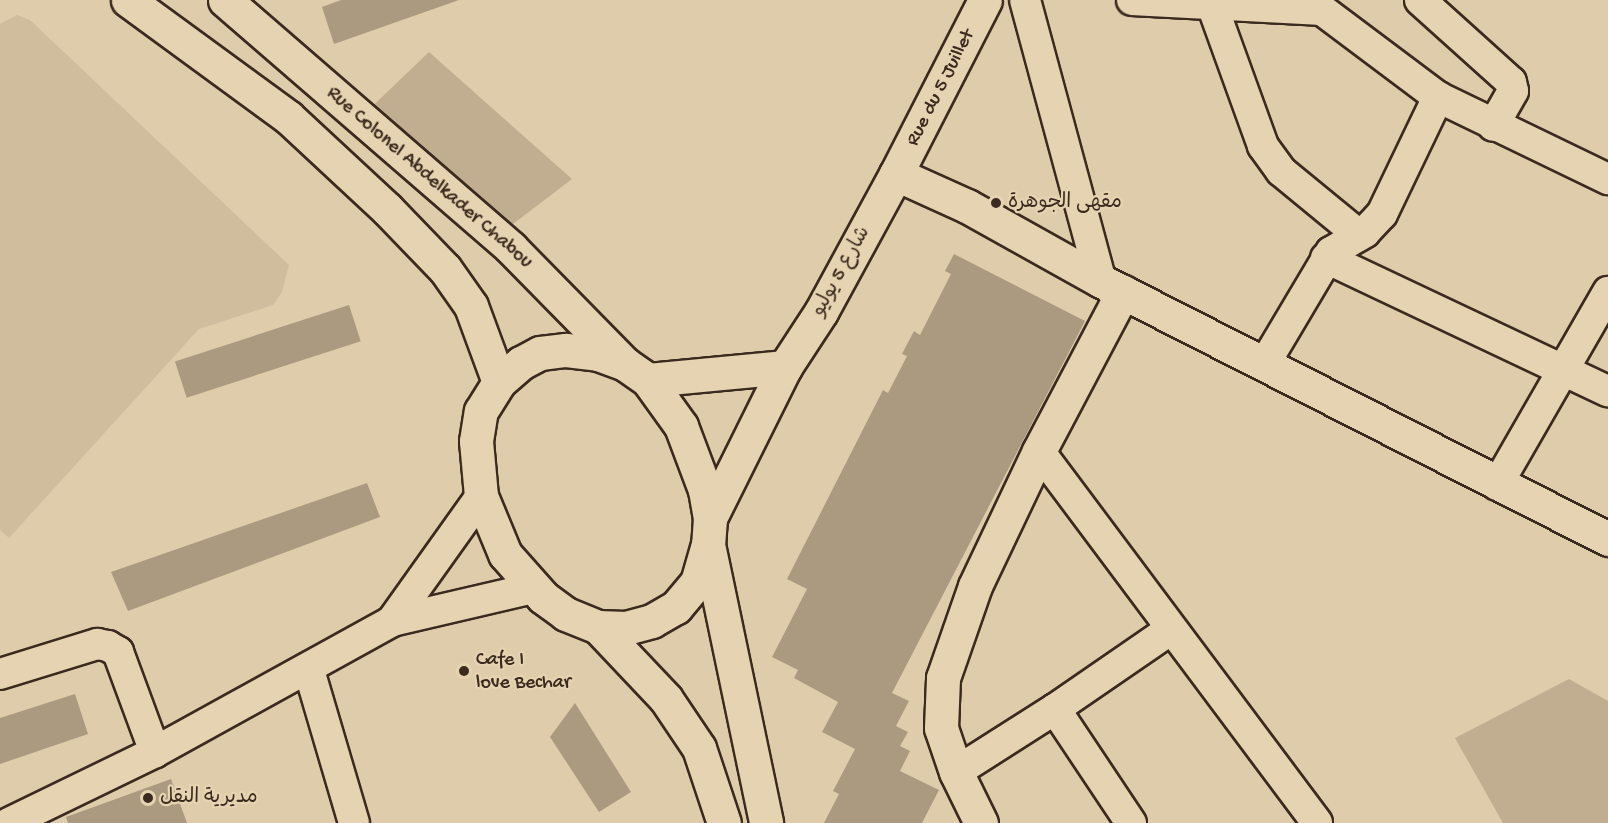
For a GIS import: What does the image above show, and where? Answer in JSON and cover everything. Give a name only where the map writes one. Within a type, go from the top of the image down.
[{"type":"main road","points":[[128,0],[288,117],[396,217],[445,269],[471,306],[499,382]]},
{"type":"main road","name":"Rue Colonel Abdelkader Chabou","points":[[225,0],[511,248],[637,372],[681,426],[705,490],[709,531]]},
{"type":"main road","name":"Rue du 5 Juillet","points":[[896,174],[985,0]]},
{"type":"main road","points":[[896,174],[967,206],[1112,287],[1265,363],[1497,485],[1608,539]]},
{"type":"main road","name":"شارع 5 يوليو","points":[[598,627],[626,628],[652,621],[676,607],[697,582],[709,531],[785,367],[821,312],[896,174]]},
{"type":"main road","points":[[981,823],[956,772],[941,728],[943,678],[975,585],[1039,451],[1112,287]]},
{"type":"main road","points":[[724,823],[699,748],[666,699],[598,627],[566,614],[534,588],[505,554],[481,496],[476,441],[481,411],[499,382],[520,363],[549,352],[566,350],[598,354],[637,372],[785,367]]},
{"type":"main road","points":[[709,531],[766,823]]},
{"type":"street","points":[[1025,0],[1112,287]]},
{"type":"street","points":[[1132,0],[1326,5],[1438,97],[1493,126],[1608,179]]},
{"type":"street","points":[[1420,0],[1511,82],[1513,91],[1493,126]]},
{"type":"street","points":[[1211,3],[1263,146],[1281,171],[1359,235]]},
{"type":"street","points":[[1265,363],[1326,258],[1359,235],[1382,214],[1438,97]]},
{"type":"street","points":[[1326,258],[1562,367],[1608,391]]},
{"type":"street","points":[[1497,485],[1562,367],[1608,292]]},
{"type":"street","points":[[1039,451],[1170,630],[1317,823]]},
{"type":"street","points":[[392,621],[481,496]]},
{"type":"street","points":[[9,823],[155,752],[309,670],[392,621],[534,588]]},
{"type":"street","points":[[956,772],[1055,709],[1170,630]]},
{"type":"street","points":[[0,674],[97,644],[108,646],[118,652],[155,752]]},
{"type":"street","points":[[309,670],[354,823]]},
{"type":"street","points":[[1055,709],[1131,823]]},
{"type":"shaded area","points":[[17,15],[30,20],[289,265],[282,292],[273,305],[199,329],[9,538],[0,530],[0,24]]},
{"type":"shaded area","points":[[429,52],[572,179],[497,236],[360,118]]},
{"type":"shaded area","points":[[1569,679],[1608,701],[1608,823],[1503,823],[1455,738]]},
{"type":"building","points":[[341,0],[459,0],[334,44],[322,7]]},
{"type":"building","points":[[954,254],[1085,321],[892,693],[909,701],[896,726],[908,732],[900,746],[910,751],[900,771],[939,790],[922,823],[824,823],[839,794],[833,791],[855,749],[822,732],[838,702],[794,678],[798,670],[772,657],[807,589],[787,579],[883,390],[888,393],[907,356],[902,354],[914,331],[920,335],[951,274],[945,271]]},
{"type":"building","points":[[349,305],[361,341],[187,398],[175,362]]},
{"type":"building","points":[[367,483],[380,517],[128,611],[111,572]]},
{"type":"building","points":[[75,694],[88,734],[0,764],[0,718]]},
{"type":"building","points":[[575,703],[631,792],[599,812],[550,737]]},
{"type":"building","name":"مديرية النقل","points":[[171,779],[187,823],[68,823],[66,817]]},
{"type":"place","name":"مقهى الجوهرة","points":[[996,203]]},
{"type":"place","name":"Cafe I love Bechar","points":[[464,671]]},
{"type":"place","name":"مديرية النقل","points":[[148,798]]}]
